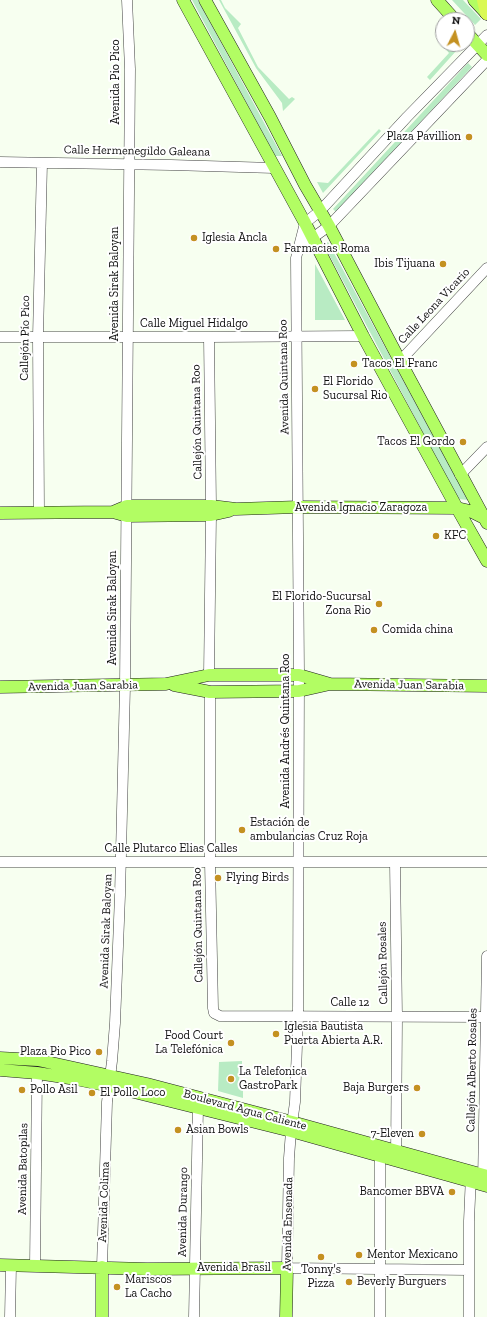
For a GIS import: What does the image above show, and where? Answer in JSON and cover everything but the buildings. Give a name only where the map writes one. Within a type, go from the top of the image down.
[{"type":"highway","points":[[484,0],[487,14]]},
{"type":"main road","points":[[183,0],[305,223],[363,336],[487,561]]},
{"type":"main road","points":[[205,0],[305,185],[329,226],[486,521]]},
{"type":"main road","points":[[437,0],[448,12]]},
{"type":"main road","points":[[474,0],[487,14]]},
{"type":"main road","points":[[475,41],[487,55]]},
{"type":"main road","points":[[274,168],[287,172],[305,185]]},
{"type":"main road","name":"Avenida Ignacio Zaragoza","points":[[0,513],[211,511],[298,507],[457,508],[470,511],[486,521]]},
{"type":"main road","name":"Avenida Juan Sarabia","points":[[0,687],[125,686],[166,684],[209,675],[299,675],[330,684]]},
{"type":"main road","name":"Avenida Juan Sarabia","points":[[166,684],[210,692],[299,691],[330,684],[487,686]]},
{"type":"main road","name":"Boulevard Agua Caliente","points":[[0,1058],[38,1060],[198,1108],[291,1127],[485,1180]]},
{"type":"main road","name":"Boulevard Agua Caliente","points":[[0,1070],[38,1073],[76,1079],[147,1084],[380,1155],[396,1155]]},
{"type":"main road","name":"Avenida Brasil","points":[[6,1266],[287,1268]]},
{"type":"main road","name":"Avenida Colima","points":[[102,1267],[102,1317]]},
{"type":"main road","name":"Avenida Ensenada","points":[[286,1317],[287,1268]]},
{"type":"street","name":"Avenida Pio Pico","points":[[127,0],[130,68],[129,164]]},
{"type":"street","points":[[305,223],[320,211],[406,117],[487,35]]},
{"type":"street","points":[[299,247],[329,226],[487,60]]},
{"type":"street","name":"Calle Hermenegildo Galeana","points":[[0,162],[274,168]]},
{"type":"street","name":"Callejón Pío Pico","points":[[39,513],[38,337],[42,163]]},
{"type":"street","name":"Avenida Sirak Baloyan","points":[[110,1081],[115,1023],[121,862],[125,686],[129,164]]},
{"type":"street","name":"Avenida Quintana Roo","points":[[298,507],[296,258],[305,223]]},
{"type":"street","name":"Calle Leona Vicario","points":[[400,361],[487,268]]},
{"type":"street","name":"Calle Miguel Hidalgo","points":[[0,337],[363,336]]},
{"type":"street","name":"Callejón Quintana Roo","points":[[209,337],[211,511],[209,675]]},
{"type":"street","points":[[460,474],[487,447]]},
{"type":"street","name":"Avenida Andrés Quintana Roo","points":[[291,1127],[295,1102],[298,1016],[298,507]]},
{"type":"street","name":"Callejón Quintana Roo","points":[[210,692],[210,862],[214,1013]]},
{"type":"street","name":"Calle Plutarco Elias Calles","points":[[0,862],[487,862]]},
{"type":"street","name":"Callejón Rosales","points":[[395,862],[397,1016],[396,1155]]},
{"type":"street","name":"Callejón Alberto Rosales","points":[[485,1180],[487,956]]},
{"type":"street","name":"Calle 12","points":[[214,1013],[220,1016],[487,1017]]},
{"type":"street","name":"Avenida Batopilas","points":[[36,1266],[38,1073]]},
{"type":"street","name":"Avenida Colima","points":[[102,1267],[110,1081]]},
{"type":"street","name":"Avenida Durango","points":[[194,1317],[198,1108]]},
{"type":"street","name":"Avenida Ensenada","points":[[287,1268],[291,1127]]},
{"type":"street","points":[[380,1155],[380,1317]]},
{"type":"street","points":[[469,1317],[471,1176]]},
{"type":"street","points":[[6,1266],[10,1317]]},
{"type":"street","name":"Avenida Brasil","points":[[287,1268],[469,1270]]},
{"type":"green space","points":[[192,0],[198,0],[282,156],[275,156]]},
{"type":"green space","points":[[219,0],[221,0],[225,8],[241,24],[238,28],[258,67],[289,99],[292,97],[295,99],[283,111],[282,103],[256,68]]},
{"type":"green space","points":[[452,0],[463,0],[474,12],[463,12]]},
{"type":"green space","points":[[475,13],[481,19],[475,25]]},
{"type":"green space","points":[[448,52],[455,52],[430,80],[427,77],[449,53]]},
{"type":"green space","points":[[468,63],[472,67],[336,212],[333,209]]},
{"type":"green space","points":[[379,129],[381,131],[323,193],[317,182],[328,183]]},
{"type":"green space","points":[[328,242],[468,500],[458,499],[324,245]]},
{"type":"green space","points":[[315,264],[345,320],[315,320]]},
{"type":"green space","points":[[242,1061],[239,1082],[243,1082],[243,1098],[218,1091],[219,1062]]},
{"type":"place","name":"Plaza Pavillion","points":[[469,137]]},
{"type":"place","name":"Iglesia Ancla","points":[[194,238]]},
{"type":"place","name":"Farmacias Roma","points":[[276,249]]},
{"type":"place","name":"Ibis Tijuana","points":[[443,264]]},
{"type":"place","name":"Tacos El Franc","points":[[354,364]]},
{"type":"place","name":"El Florido Sucursal Rio","points":[[315,389]]},
{"type":"place","name":"Tacos El Gordo","points":[[463,442]]},
{"type":"place","name":"KFC","points":[[436,536]]},
{"type":"place","name":"El Florido-Sucursal Zona Rio","points":[[379,604]]},
{"type":"place","name":"Comida china","points":[[374,630]]},
{"type":"place","name":"Estación de ambulancias Cruz Roja","points":[[242,830]]},
{"type":"place","name":"Flying Birds","points":[[218,878]]},
{"type":"place","name":"Iglesia Bautista Puerta Abierta A.R.","points":[[276,1034]]},
{"type":"place","name":"Food Court La Telefónica","points":[[231,1043]]},
{"type":"place","name":"Plaza Pio Pico","points":[[99,1052]]},
{"type":"place","name":"La Telefonica GastroPark","points":[[231,1079]]},
{"type":"place","name":"Baja Burgers","points":[[417,1088]]},
{"type":"place","name":"Pollo Asil","points":[[22,1090]]},
{"type":"place","name":"El Pollo Loco","points":[[92,1093]]},
{"type":"place","name":"Asian Bowls","points":[[178,1130]]},
{"type":"place","name":"7-Eleven","points":[[422,1134]]},
{"type":"place","name":"Bancomer BBVA","points":[[452,1192]]},
{"type":"place","name":"Mentor Mexicano","points":[[359,1255]]},
{"type":"place","name":"Tonny's Pizza","points":[[321,1257]]},
{"type":"place","name":"Beverly Burguers","points":[[349,1282]]},
{"type":"place","name":"Mariscos La Cacho","points":[[117,1287]]}]
